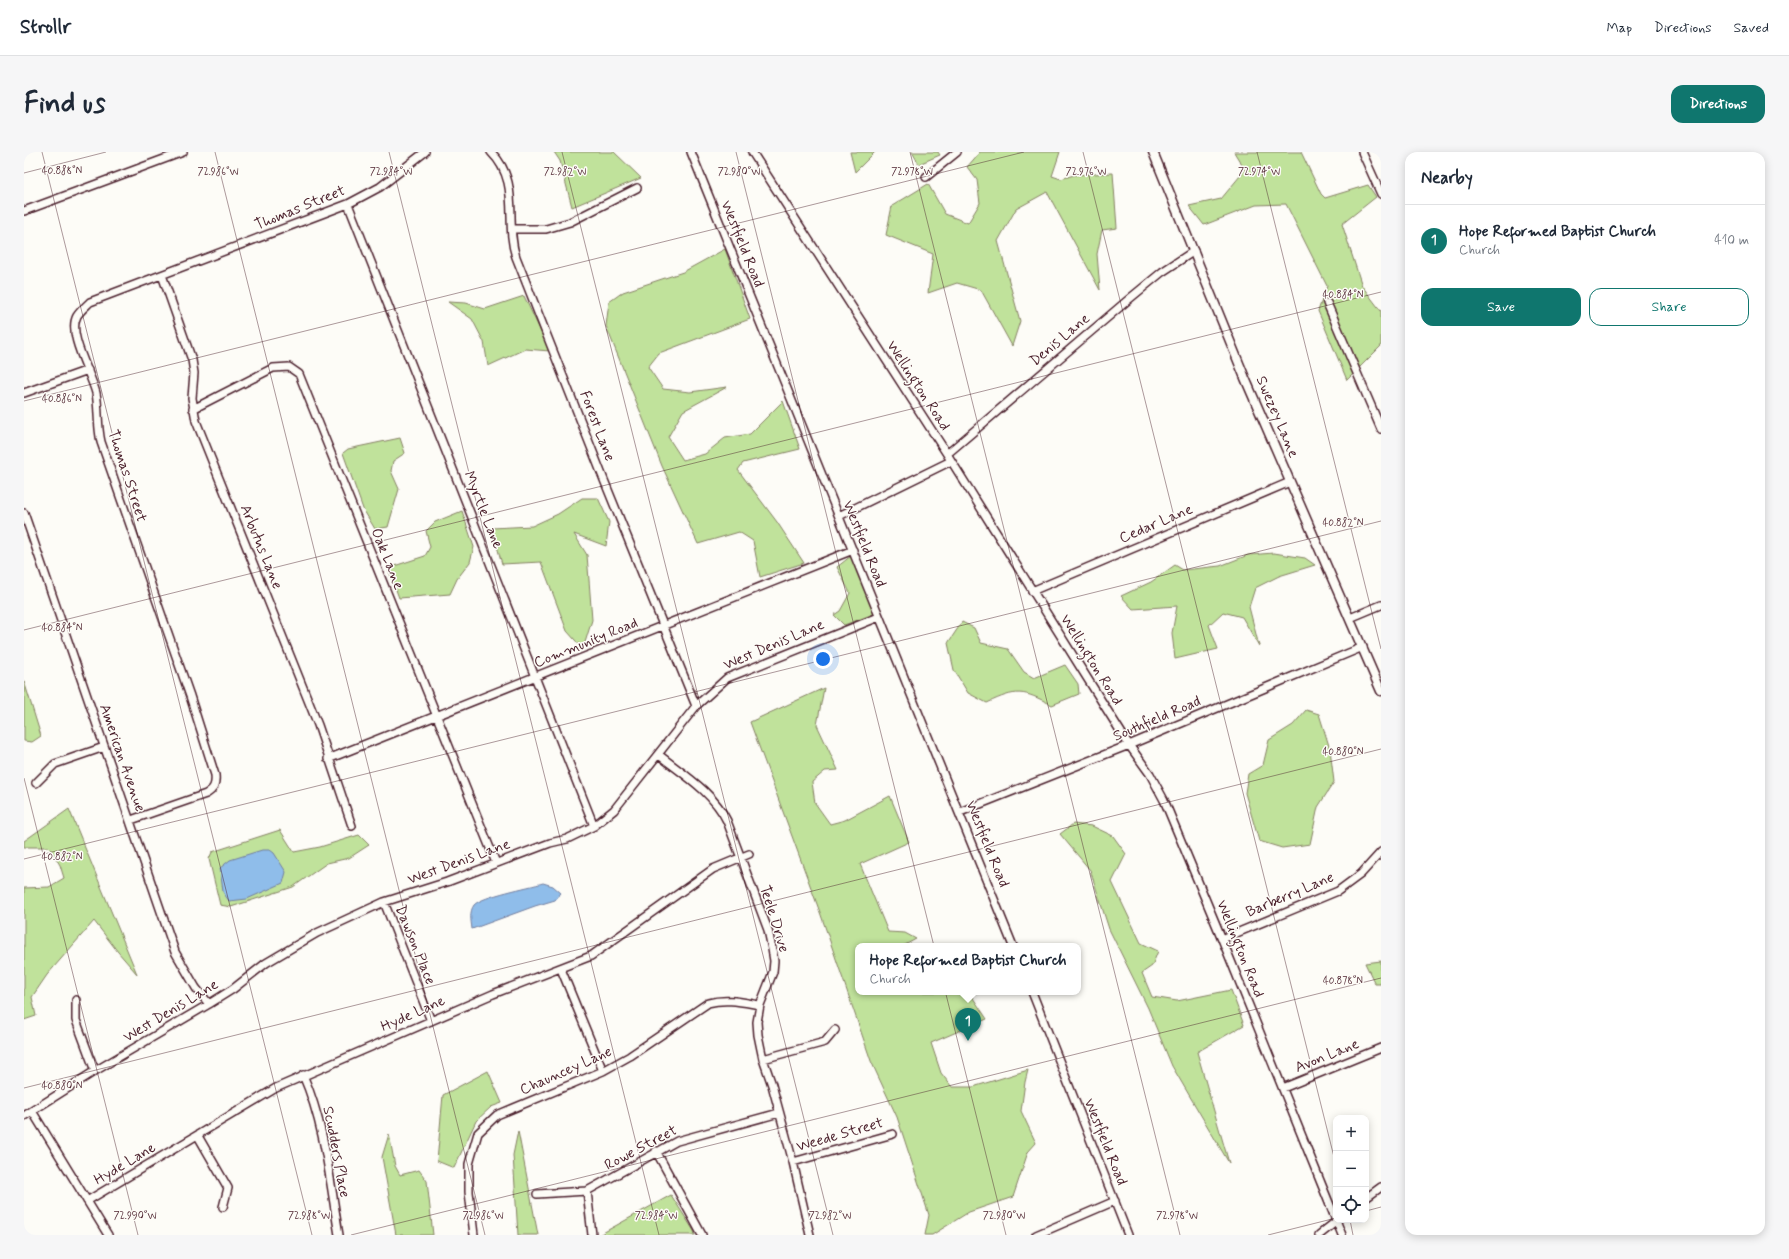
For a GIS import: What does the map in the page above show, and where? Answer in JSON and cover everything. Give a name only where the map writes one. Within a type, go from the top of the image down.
[{"type":"street","points":[[24,211],[184,152]]},
{"type":"street","name":"Thomas Street","points":[[131,820],[206,794],[213,790],[216,784],[213,766],[190,696],[101,442],[97,423],[96,394],[76,338],[75,326],[77,316],[90,302],[348,204],[397,176],[425,152]]},
{"type":"street","name":"Forest Lane","points":[[491,152],[499,159],[508,179],[513,229],[512,241],[516,257],[696,706]]},
{"type":"street","name":"Wellington Road","points":[[752,152],[947,454],[1032,591],[1150,774],[1164,800],[1333,1210]]},
{"type":"street","points":[[926,177],[957,152]]},
{"type":"street","name":"Swezey Lane","points":[[1153,152],[1245,378],[1381,691]]},
{"type":"street","points":[[1362,152],[1381,194]]},
{"type":"street","name":"Westfield Road","points":[[693,153],[1012,943]]},
{"type":"street","points":[[513,229],[546,229],[570,222],[637,188]]},
{"type":"street","name":"Myrtle Lane","points":[[348,204],[594,826]]},
{"type":"street","name":"Denis Lane","points":[[947,454],[1162,272],[1194,251]]},
{"type":"street","name":"Arbutus Lane","points":[[162,275],[192,360],[194,373],[192,398],[196,421],[318,725],[328,759],[352,826]]},
{"type":"street","points":[[1327,303],[1381,429]]},
{"type":"street","name":"Oak Lane","points":[[193,410],[273,368],[289,366],[299,374],[496,863]]},
{"type":"street","points":[[24,392],[88,370]]},
{"type":"street","points":[[839,516],[951,461]]},
{"type":"street","name":"Cedar Lane","points":[[1032,591],[1290,482]]},
{"type":"street","name":"American Avenue","points":[[24,513],[104,747],[131,820],[175,952],[196,988],[209,1004]]},
{"type":"street","name":"Community Road","points":[[328,759],[853,550]]},
{"type":"street","points":[[1350,618],[1381,605]]},
{"type":"street","name":"West Denis Lane","points":[[24,1116],[95,1071],[209,1004],[233,989],[266,963],[317,933],[384,902],[448,882],[550,843],[568,840],[594,826],[614,810],[659,755],[696,706],[731,676],[879,617]]},
{"type":"street","name":"Southfield Road","points":[[960,812],[1130,745],[1363,648]]},
{"type":"street","points":[[36,783],[54,764],[104,747]]},
{"type":"street","name":"Teele Drive","points":[[659,755],[708,794],[720,808],[768,930],[774,961],[773,972],[760,1005],[757,1022],[758,1035],[762,1059],[772,1085],[793,1162],[810,1235]]},
{"type":"street","name":"Barberry Lane","points":[[1222,939],[1338,891],[1361,874],[1381,852]]},
{"type":"street","name":"Hyde Lane","points":[[87,1201],[276,1088],[493,994],[561,969],[591,956],[712,869],[749,854]]},
{"type":"street","name":"Dawson Place","points":[[384,902],[431,1021]]},
{"type":"street","points":[[561,969],[603,1071]]},
{"type":"street","name":"Westfield Road","points":[[1033,995],[1128,1235]]},
{"type":"street","points":[[76,1000],[76,1020],[95,1071]]},
{"type":"street","name":"Chauncey Lane","points":[[474,1235],[469,1192],[469,1164],[478,1132],[497,1115],[603,1071],[630,1056],[708,1003],[739,1001],[760,1005]]},
{"type":"street","points":[[762,1059],[825,1042],[835,1030]]},
{"type":"street","name":"Avon Lane","points":[[1283,1088],[1381,1048]]},
{"type":"street","name":"Scudders Place","points":[[303,1075],[313,1098],[323,1144],[338,1235]]},
{"type":"street","points":[[32,1111],[108,1235]]},
{"type":"street","name":"Rowe Street","points":[[537,1194],[588,1191],[656,1151],[677,1141],[779,1113]]},
{"type":"street","name":"Weede Street","points":[[793,1162],[893,1134]]},
{"type":"street","points":[[198,1136],[228,1188],[222,1207]]},
{"type":"street","points":[[656,1151],[702,1235]]},
{"type":"street","points":[[1369,1196],[1381,1187]]},
{"type":"street","points":[[588,1191],[592,1235]]},
{"type":"street","points":[[1036,1235],[1115,1201]]},
{"type":"street","points":[[1319,1235],[1333,1223]]},
{"type":"street","name":"Wellington Road","points":[[1338,1223],[1342,1235]]},
{"type":"green space","points":[[554,152],[614,152],[641,178],[572,207],[560,161]]},
{"type":"green space","points":[[850,152],[875,152],[855,172]]},
{"type":"green space","points":[[912,152],[938,152],[940,155],[919,164]]},
{"type":"green space","points":[[980,152],[1060,152],[1052,176],[1061,179],[1074,175],[1113,173],[1117,228],[1102,230],[1097,254],[1100,290],[1047,192],[1016,209],[998,241],[1020,321],[1012,346],[981,290],[957,283],[928,293],[933,254],[886,235],[892,206],[928,184],[945,214],[968,223],[980,203],[977,180],[967,167]]},
{"type":"green space","points":[[1234,152],[1301,152],[1321,194],[1325,198],[1368,185],[1376,197],[1342,224],[1362,286],[1381,311],[1381,346],[1347,380],[1318,311],[1327,286],[1286,204],[1256,205],[1204,225],[1189,206],[1221,199],[1245,170]]},
{"type":"green space","points":[[725,249],[750,319],[659,353],[648,367],[663,389],[690,392],[727,387],[683,411],[668,437],[683,460],[705,454],[725,438],[750,434],[783,401],[800,449],[743,463],[738,470],[777,522],[804,563],[760,577],[753,541],[739,532],[698,544],[662,466],[606,326],[609,302],[623,292],[683,272]]},
{"type":"green space","points":[[524,296],[550,351],[525,349],[488,366],[484,342],[472,319],[448,302],[466,303],[485,309]]},
{"type":"green space","points":[[400,438],[405,453],[393,461],[391,471],[399,489],[388,527],[375,529],[363,509],[343,453],[348,449]]},
{"type":"green space","points":[[582,498],[598,498],[609,522],[606,546],[574,534],[587,555],[589,580],[592,620],[583,649],[567,631],[541,562],[502,564],[492,528],[532,526],[558,514]]},
{"type":"green space","points":[[462,511],[474,547],[470,562],[457,579],[450,594],[399,598],[388,568],[425,556],[430,547],[426,531],[435,522]]},
{"type":"green space","points":[[1274,553],[1305,558],[1315,565],[1279,576],[1255,588],[1249,607],[1259,646],[1242,617],[1223,612],[1209,625],[1218,649],[1175,659],[1172,633],[1177,606],[1133,609],[1121,596],[1151,582],[1175,565],[1183,570],[1220,566],[1248,555]]},
{"type":"green space","points":[[851,556],[874,614],[844,625],[834,615],[840,611],[850,593],[837,567]]},
{"type":"green space","points":[[962,622],[974,628],[981,643],[1008,649],[1024,672],[1034,678],[1065,665],[1078,684],[1079,694],[1052,705],[1034,696],[1020,693],[1006,695],[987,703],[968,693],[954,670],[948,643]]},
{"type":"green space","points":[[24,681],[41,736],[32,742],[24,741]]},
{"type":"green space","points":[[824,688],[817,725],[838,770],[825,771],[812,782],[815,803],[830,824],[845,820],[890,796],[909,842],[860,864],[888,932],[905,933],[916,939],[909,943],[855,943],[855,995],[971,995],[987,1019],[931,1043],[941,1073],[952,1087],[973,1087],[1028,1070],[1021,1111],[1036,1143],[1028,1152],[1013,1197],[969,1212],[932,1235],[925,1235],[929,1215],[897,1117],[871,1061],[821,915],[750,722]]},
{"type":"green space","points":[[1306,710],[1319,714],[1330,749],[1334,782],[1318,807],[1310,844],[1282,848],[1259,841],[1245,793],[1248,774],[1263,765],[1269,740],[1293,725]]},
{"type":"green space","points":[[69,809],[137,974],[94,921],[47,975],[32,997],[36,1016],[24,1020],[24,888],[49,887],[64,878],[60,865],[49,847],[24,847],[24,841]]},
{"type":"green space","points":[[1073,824],[1092,826],[1113,836],[1126,854],[1112,882],[1141,943],[1158,951],[1152,966],[1142,973],[1152,997],[1177,1001],[1231,990],[1244,1025],[1197,1052],[1229,1163],[1172,1066],[1148,1008],[1109,929],[1090,870],[1060,834]]},
{"type":"green space","points":[[280,830],[294,852],[320,847],[359,835],[369,845],[349,858],[327,863],[293,887],[231,907],[220,905],[209,859],[212,852]]},
{"type":"green space","points":[[1381,961],[1381,984],[1375,984],[1365,963]]},
{"type":"green space","points":[[488,1071],[502,1103],[491,1107],[476,1121],[454,1168],[437,1161],[443,1095]]},
{"type":"green space","points":[[518,1131],[538,1235],[518,1235],[513,1155]]},
{"type":"green space","points":[[389,1134],[395,1166],[400,1175],[419,1170],[427,1181],[433,1235],[396,1235],[382,1157]]},
{"type":"green space","points":[[671,1195],[694,1231],[695,1235],[599,1235]]},
{"type":"water","points":[[262,850],[270,850],[274,853],[286,872],[283,883],[247,899],[229,901],[223,892],[220,868],[230,860]]},
{"type":"water","points":[[543,883],[553,886],[561,893],[555,900],[472,929],[471,911],[474,905],[486,898]]},
{"type":"place","name":"Hope Reformed Baptist Church","points":[[968,1041]]}]
